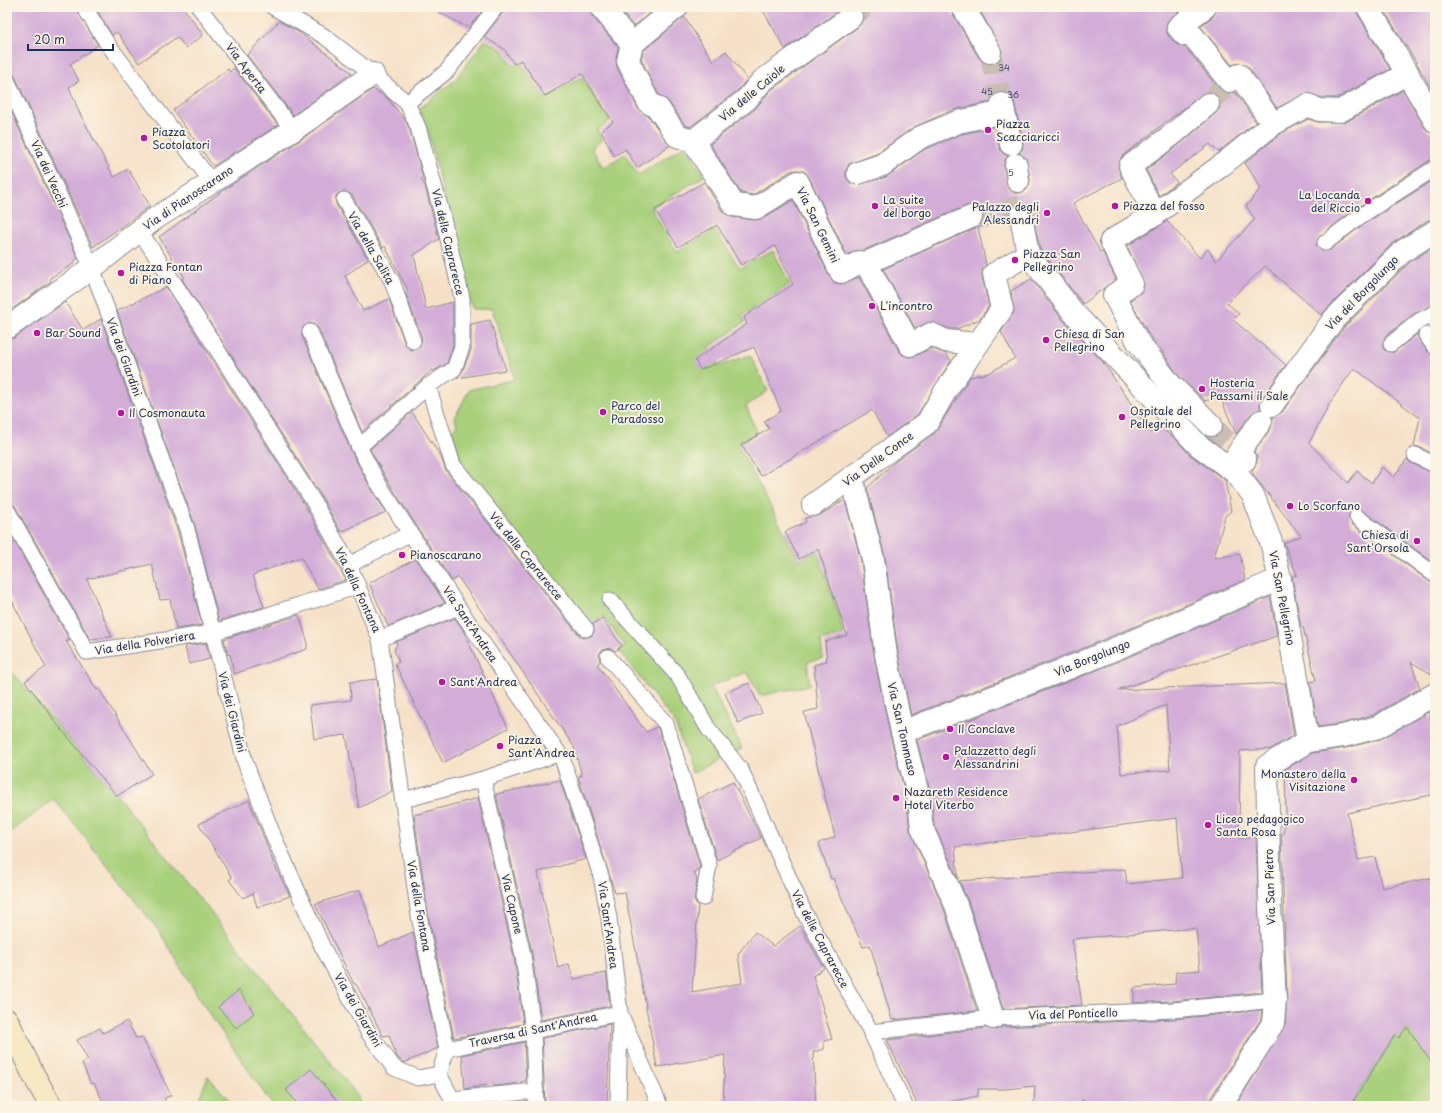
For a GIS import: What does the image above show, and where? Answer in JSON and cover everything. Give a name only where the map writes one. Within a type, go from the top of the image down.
[{"type":"main road","points":[[7,1020],[33,1074],[51,1106]]},
{"type":"main road","points":[[33,1074],[35,1106]]},
{"type":"street","points":[[601,7],[632,44]]},
{"type":"street","points":[[677,7],[632,44],[628,61],[649,103],[658,108],[676,136],[693,141]]},
{"type":"street","points":[[963,7],[990,52]]},
{"type":"street","points":[[1205,7],[1178,27],[1185,35],[1193,36],[1228,83],[1239,75],[1273,124]]},
{"type":"street","points":[[1368,7],[1435,121]]},
{"type":"street","name":"Via delle Caiole","points":[[693,141],[748,99],[762,81],[851,17]]},
{"type":"street","points":[[1211,425],[1169,383],[1138,342],[1114,295],[1132,284],[1111,241],[1155,215],[1222,165],[1273,124],[1308,105],[1319,110],[1340,111],[1408,73]]},
{"type":"street","name":"Via di Pianoscarano","points":[[7,328],[92,268],[139,230],[211,181],[293,130],[373,74]]},
{"type":"street","points":[[1155,215],[1130,166],[1172,135],[1208,104]]},
{"type":"street","points":[[858,173],[882,165],[919,138],[958,122],[1003,108],[1011,144]]},
{"type":"street","name":"Via San Gemini","points":[[693,141],[734,205],[756,208],[798,182],[841,272],[860,262],[866,263]]},
{"type":"street","name":"Via San Pellegrino","points":[[1020,216],[1028,254],[1073,312],[1113,345],[1198,446],[1236,473],[1253,495],[1271,542],[1282,589],[1308,741]]},
{"type":"street","points":[[971,217],[866,263],[910,345],[931,334],[940,339],[977,344]]},
{"type":"street","name":"Via del Borgolungo","points":[[1238,453],[1334,319],[1403,251],[1435,231]]},
{"type":"street","name":"Via Delle Conce","points":[[813,505],[852,479],[927,423],[977,344],[1002,309],[994,274],[1028,254]]},
{"type":"street","name":"Via San Tommaso","points":[[852,479],[873,559],[886,655],[902,732],[918,794],[922,828],[956,905],[993,1018]]},
{"type":"street","name":"Via Borgolungo","points":[[902,732],[1084,662],[1282,589]]},
{"type":"street","name":"Via San Pietro","points":[[1221,1106],[1273,1023],[1275,1000],[1270,907],[1266,766],[1308,741],[1343,736],[1378,727],[1435,694]]},
{"type":"lane","points":[[84,7],[107,43],[211,181]]},
{"type":"lane","name":"Via Aperta","points":[[199,7],[293,130]]},
{"type":"lane","name":"Via delle Caprarecce","points":[[273,7],[324,36],[373,74],[407,103],[418,127],[442,214],[462,298],[462,347],[454,369],[428,386],[453,465],[586,629]]},
{"type":"lane","points":[[407,103],[448,71],[496,7]]},
{"type":"lane","name":"Via dei Vecchi","points":[[7,80],[92,268]]},
{"type":"lane","points":[[1325,243],[1359,217],[1435,168]]},
{"type":"lane","name":"Via della Salita","points":[[344,200],[392,281],[413,341]]},
{"type":"lane","name":"Via della Fontana","points":[[139,230],[202,324],[312,499],[349,565],[380,639],[419,916],[447,1049]]},
{"type":"lane","name":"Via dei Giardini","points":[[92,268],[187,529],[245,762],[273,835],[322,946],[368,1032],[394,1068],[418,1078],[439,1074]]},
{"type":"lane","points":[[1391,344],[1419,321],[1435,313]]},
{"type":"lane","name":"Via Sant'Andrea","points":[[310,332],[359,447],[378,483],[458,607],[562,758],[601,876],[609,918],[620,1013],[660,1106]]},
{"type":"lane","points":[[1426,335],[1435,347]]},
{"type":"lane","points":[[359,447],[428,386]]},
{"type":"lane","points":[[1415,455],[1435,465]]},
{"type":"lane","name":"Via della Polveriera","points":[[7,510],[87,652],[212,633],[358,586]]},
{"type":"lane","points":[[1357,517],[1435,575]]},
{"type":"lane","points":[[349,565],[411,533]]},
{"type":"lane","name":"Via delle Caprarecce","points":[[610,600],[678,676],[708,728],[741,770],[804,914],[871,1032],[905,1106]]},
{"type":"lane","points":[[380,639],[458,607]]},
{"type":"lane","points":[[608,657],[666,724],[709,865],[703,898]]},
{"type":"lane","points":[[403,800],[483,779],[558,754]]},
{"type":"lane","name":"Via Capone","points":[[483,779],[523,955],[533,1030]]},
{"type":"lane","name":"Via del Ponticello","points":[[871,1032],[993,1018],[1173,1010],[1275,1000]]},
{"type":"lane","points":[[618,1106],[620,1013]]},
{"type":"lane","name":"Traversa di Sant'Andrea","points":[[447,1049],[620,1013]]},
{"type":"lane","points":[[533,1030],[536,1106]]},
{"type":"lane","points":[[447,1049],[439,1074],[452,1099],[536,1091]]},
{"type":"green space","name":"Parco del Paradosso","points":[[485,40],[503,50],[513,66],[520,62],[545,99],[581,77],[610,121],[597,130],[602,140],[592,148],[603,168],[625,154],[638,175],[686,145],[704,176],[651,208],[677,252],[715,230],[740,268],[773,250],[790,284],[742,316],[745,322],[708,348],[719,366],[750,355],[768,391],[746,406],[757,433],[738,445],[799,560],[817,551],[839,616],[843,634],[821,641],[823,658],[807,662],[810,685],[760,696],[747,672],[711,686],[742,748],[692,773],[675,723],[619,651],[625,646],[603,616],[589,624],[460,462],[452,430],[457,426],[455,417],[469,390],[515,379],[492,309],[473,309],[469,300],[428,131],[419,109],[455,80]]},
{"type":"green space","points":[[7,666],[116,794],[354,1091],[362,1106],[273,1106],[206,1009],[159,931],[54,799],[7,835]]},
{"type":"green space","points":[[1435,1002],[1435,1106],[1350,1106],[1395,1035],[1399,1037],[1421,1010]]},
{"type":"green space","points":[[208,1076],[234,1106],[196,1106]]},
{"type":"building","points":[[7,7],[75,7],[98,45],[70,64],[79,81],[69,87],[79,112],[114,177],[128,169],[150,206],[93,247],[15,76],[12,72],[7,71]]},
{"type":"building","points":[[95,7],[183,7],[203,35],[186,48],[177,37],[139,63],[117,32],[112,35]]},
{"type":"building","points":[[430,7],[485,7],[468,28]]},
{"type":"building","points":[[505,7],[589,7],[591,15],[618,47],[616,58],[617,67],[638,109],[649,117],[670,145],[637,168],[626,149],[614,156],[601,131],[613,122],[582,74],[545,96],[521,60],[514,64],[504,49],[484,37],[503,12]]},
{"type":"building","points":[[617,7],[657,7],[634,26]]},
{"type":"building","points":[[761,7],[844,7],[785,49]]},
{"type":"building","points":[[858,7],[951,7],[952,13],[979,58],[984,63],[990,64],[997,62],[1001,58],[1002,51],[978,7],[1184,7],[1167,22],[1166,29],[1168,35],[1176,44],[1186,48],[1219,89],[1229,93],[1235,92],[1256,122],[1218,152],[1210,144],[1170,174],[1177,182],[1159,196],[1146,170],[1180,144],[1220,108],[1218,96],[1212,92],[1205,92],[1122,156],[1118,166],[1122,178],[1073,203],[1100,252],[1102,251],[1116,279],[1083,304],[1040,249],[1031,208],[1026,204],[1019,204],[1013,207],[1009,212],[1009,219],[978,227],[986,265],[982,270],[982,277],[989,306],[980,319],[956,329],[949,329],[931,322],[915,328],[883,269],[976,228],[981,224],[983,218],[979,207],[973,205],[966,206],[864,250],[855,251],[847,255],[809,177],[805,172],[798,170],[791,171],[753,195],[741,193],[710,144],[755,109],[771,90],[858,27],[862,22],[863,16]],"holes":[[[1000,92],[1006,92],[1011,95],[1014,101],[1023,141],[1023,148],[1019,153],[1026,158],[1030,179],[1029,186],[1025,191],[1014,193],[1008,188],[1004,167],[1004,161],[1008,156],[1002,153],[999,147],[994,127],[962,134],[925,149],[886,177],[856,185],[850,183],[846,177],[846,170],[849,164],[876,154],[914,127],[953,110],[990,102],[993,95]]]},
{"type":"building","points":[[1217,7],[1356,7],[1357,13],[1390,69],[1337,98],[1322,98],[1307,93],[1277,108],[1249,68],[1239,63],[1232,65],[1200,26],[1213,17]]},
{"type":"building","points":[[1382,7],[1435,7],[1435,96],[1419,67]]},
{"type":"building","points":[[684,17],[713,61],[726,51],[747,79],[738,90],[690,127],[685,125],[668,101],[658,94],[641,59],[643,51]]},
{"type":"building","points":[[279,21],[300,33],[352,73],[293,115],[247,55]]},
{"type":"building","points":[[234,68],[278,125],[213,166],[173,110],[228,69],[230,72]]},
{"type":"building","points":[[373,89],[387,98],[405,120],[410,130],[423,178],[421,179],[425,186],[439,239],[414,255],[426,309],[453,302],[453,345],[447,363],[434,371],[432,370],[362,432],[318,328],[311,323],[303,327],[302,336],[351,451],[370,487],[386,512],[341,532],[320,494],[182,279],[184,277],[159,237],[228,187],[300,140]],"holes":[[[344,191],[352,195],[383,248],[385,246],[408,291],[405,292],[422,338],[420,347],[416,349],[411,350],[405,344],[389,299],[363,311],[345,276],[368,259],[336,204],[336,195]]]},
{"type":"building","points":[[1403,90],[1424,127],[1429,132],[1435,133],[1435,159],[1430,160],[1354,210],[1320,236],[1316,245],[1322,251],[1330,250],[1364,224],[1435,179],[1435,219],[1428,220],[1394,242],[1321,315],[1265,266],[1227,303],[1239,314],[1233,320],[1286,365],[1262,398],[1260,409],[1251,414],[1236,434],[1220,397],[1205,401],[1178,375],[1149,335],[1130,300],[1143,291],[1144,284],[1127,246],[1167,221],[1200,258],[1208,249],[1216,261],[1255,219],[1246,206],[1261,188],[1245,163],[1280,134],[1308,119],[1318,122],[1346,122]]},
{"type":"building","points":[[7,102],[78,258],[74,261],[75,263],[50,278],[51,281],[7,313]]},
{"type":"building","points":[[704,182],[723,212],[732,217],[754,220],[762,219],[793,200],[830,278],[834,283],[841,284],[859,277],[899,351],[903,355],[909,357],[915,356],[931,348],[946,354],[951,361],[918,414],[887,437],[872,410],[761,476],[741,445],[769,429],[764,421],[781,411],[754,347],[700,370],[695,360],[747,324],[744,317],[793,284],[775,246],[741,265],[717,225],[678,247],[655,210]]},
{"type":"building","points":[[1435,246],[1435,304],[1413,314],[1385,337],[1382,345],[1384,350],[1393,353],[1417,334],[1419,340],[1428,352],[1435,356],[1435,455],[1414,446],[1420,418],[1354,368],[1331,401],[1309,443],[1348,483],[1357,471],[1372,483],[1382,467],[1394,477],[1407,459],[1411,463],[1435,474],[1435,564],[1362,510],[1353,509],[1348,516],[1352,524],[1430,582],[1435,584],[1435,676],[1411,662],[1420,688],[1373,715],[1341,724],[1318,727],[1310,682],[1316,681],[1303,627],[1301,627],[1292,577],[1297,575],[1284,543],[1301,536],[1254,476],[1252,470],[1257,463],[1257,457],[1254,452],[1271,428],[1273,417],[1282,412],[1344,327],[1411,261]]},
{"type":"building","points":[[1031,279],[1064,321],[1103,362],[1151,433],[1159,427],[1175,438],[1190,455],[1225,480],[1231,511],[1225,516],[1214,558],[1240,554],[1245,580],[1079,650],[911,715],[898,653],[885,557],[867,488],[897,460],[935,433],[970,377],[989,373],[1015,358],[1001,332],[1014,312],[1011,291]]},
{"type":"building","points":[[166,287],[304,504],[346,580],[318,589],[301,557],[253,575],[264,607],[219,621],[195,526],[117,311]]},
{"type":"building","points":[[65,302],[83,330],[101,319],[178,532],[202,625],[176,629],[170,599],[160,600],[152,564],[87,579],[112,637],[90,639],[15,506],[7,501],[7,340],[14,338]]},
{"type":"building","points":[[490,320],[506,370],[457,378],[462,372],[471,350],[471,324]]},
{"type":"building","points":[[412,412],[441,457],[446,471],[579,635],[583,638],[591,636],[594,632],[593,624],[602,618],[622,646],[615,651],[611,648],[602,650],[599,654],[600,662],[597,664],[646,732],[657,727],[658,728],[700,866],[699,869],[694,872],[697,880],[694,901],[698,905],[692,992],[742,983],[738,954],[755,932],[773,946],[800,926],[824,968],[813,976],[832,1039],[824,1041],[824,1049],[813,1052],[816,1106],[723,1106],[725,1055],[657,1067],[625,892],[615,893],[578,776],[582,776],[574,747],[458,577],[452,581],[386,478],[370,449]]},
{"type":"building","points":[[845,500],[861,561],[874,657],[890,735],[906,796],[910,830],[944,909],[977,1011],[892,1020],[870,945],[863,947],[833,878],[831,879],[819,843],[835,837],[804,712],[818,709],[814,665],[827,661],[825,642],[847,635],[818,549],[799,559],[785,532],[806,522],[805,518],[820,515]]},
{"type":"building","points":[[7,528],[70,641],[66,641],[97,690],[99,689],[152,774],[117,796],[52,718],[25,681],[46,667],[7,591]]},
{"type":"building","points":[[416,559],[445,603],[388,626],[369,583]]},
{"type":"building","points":[[1270,597],[1277,636],[1117,690],[1285,683],[1294,735],[1271,749],[1240,751],[1239,839],[1256,837],[1262,992],[1172,1001],[1134,1003],[1134,988],[1175,984],[1176,972],[1200,970],[1196,928],[1072,939],[1082,1005],[1003,1009],[968,901],[959,881],[1125,869],[1127,884],[1182,878],[1177,818],[955,847],[958,879],[934,825],[930,791],[917,740],[1088,674]],"holes":[[[1166,705],[1170,770],[1121,774],[1117,726]]]},
{"type":"building","points":[[299,615],[307,640],[307,649],[234,674],[230,654],[228,655],[224,639]]},
{"type":"building","name":"Sant'Andrea","points":[[455,618],[462,628],[508,728],[443,763],[395,664],[399,662],[394,650],[397,644],[396,642]]},
{"type":"building","points":[[206,643],[210,659],[189,664],[185,646]]},
{"type":"building","points":[[377,679],[392,791],[359,808],[346,735],[314,739],[310,705],[351,700],[350,682]]},
{"type":"building","points":[[749,683],[762,713],[738,723],[725,693]]},
{"type":"building","points":[[1428,712],[1435,733],[1435,794],[1347,813],[1358,860],[1375,857],[1382,888],[1435,877],[1435,1068],[1407,1027],[1399,1038],[1395,1035],[1350,1106],[1236,1106],[1285,1024],[1287,999],[1281,834],[1283,834],[1286,815],[1285,770],[1312,753],[1346,748],[1381,739]]},
{"type":"building","points":[[560,780],[586,859],[538,872],[558,968],[569,964],[573,979],[606,973],[610,1006],[541,1020],[532,953],[496,794]]},
{"type":"building","points":[[733,782],[761,838],[717,860],[698,799]]},
{"type":"building","points":[[478,798],[514,957],[523,1024],[454,1038],[428,914],[414,815]]},
{"type":"building","points":[[249,800],[274,864],[290,896],[257,907],[253,893],[243,898],[229,880],[232,878],[199,824]]},
{"type":"building","points":[[360,890],[379,947],[413,932],[438,1048],[404,1063],[397,1057],[389,1035],[383,1036],[356,984],[354,984],[315,904]]},
{"type":"building","points":[[239,990],[254,1013],[236,1028],[218,1007]]},
{"type":"building","points":[[1262,1010],[1261,1019],[1210,1099],[1209,1106],[1120,1106],[1082,1100],[1080,1106],[1034,1106],[1035,1086],[1005,1089],[978,1089],[978,1096],[944,1103],[945,1106],[918,1106],[887,1040],[986,1028],[996,1030],[1002,1027],[1173,1019]]},
{"type":"building","points":[[127,1021],[136,1038],[142,1037],[171,1095],[164,1099],[168,1106],[105,1106],[94,1083],[91,1084],[82,1063],[88,1060],[77,1040],[100,1028],[103,1033]]},
{"type":"building","points":[[610,1024],[607,1106],[545,1106],[542,1038]]},
{"type":"building","points":[[524,1042],[526,1081],[507,1085],[494,1086],[493,1084],[465,1089],[462,1055]]},
{"type":"building","points":[[311,1069],[341,1106],[299,1106],[286,1090]]},
{"type":"tunnel","points":[[851,17],[864,7]]},
{"type":"tunnel","points":[[990,52],[1002,104]]},
{"type":"tunnel","points":[[1208,104],[1226,85]]},
{"type":"tunnel","points":[[971,217],[1020,207]]},
{"type":"tunnel","points":[[1211,425],[1230,445]]},
{"type":"place","name":"Piazza Scacciaricci","points":[[988,130]]},
{"type":"place","name":"Piazza Scotolatori","points":[[144,138]]},
{"type":"place","name":"La Locanda del Riccio","points":[[1368,201]]},
{"type":"place","name":"La suite del borgo","points":[[875,206]]},
{"type":"place","name":"Piazza del fosso","points":[[1115,206]]},
{"type":"place","name":"Palazzo degli Alessandri","points":[[1047,213]]},
{"type":"place","name":"Piazza San Pellegrino","points":[[1015,260]]},
{"type":"place","name":"Piazza Fontan di Piano","points":[[121,273]]},
{"type":"place","name":"L'incontro","points":[[872,306]]},
{"type":"place","name":"Bar Sound","points":[[37,333]]},
{"type":"place","name":"Chiesa di San Pellegrino","points":[[1046,340]]},
{"type":"place","name":"Hosteria Passami il Sale","points":[[1202,389]]},
{"type":"place","name":"Parco del Paradosso","points":[[603,412]]},
{"type":"place","name":"Il Cosmonauta","points":[[121,413]]},
{"type":"place","name":"Ospitale del Pellegrino","points":[[1122,417]]},
{"type":"place","name":"Lo Scorfano","points":[[1290,506]]},
{"type":"place","name":"Chiesa di Sant'Orsola","points":[[1417,541]]},
{"type":"place","name":"Pianoscarano","points":[[402,555]]},
{"type":"place","name":"Sant'Andrea","points":[[442,682]]},
{"type":"place","name":"Il Conclave","points":[[950,729]]},
{"type":"place","name":"Piazza Sant'Andrea","points":[[500,746]]},
{"type":"place","name":"Palazzetto degli Alessandrini","points":[[946,757]]},
{"type":"place","name":"Monastero della Visitazione","points":[[1354,780]]},
{"type":"place","name":"Nazareth Residence Hotel Viterbo","points":[[896,798]]},
{"type":"place","name":"Liceo pedagogico Santa Rosa","points":[[1208,825]]}]
